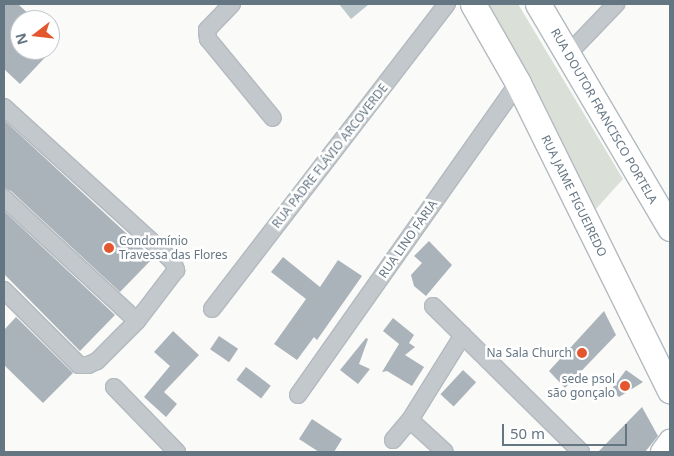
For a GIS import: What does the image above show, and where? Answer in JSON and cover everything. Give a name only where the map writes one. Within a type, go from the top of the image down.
[{"type":"main road","name":"RUA JAIME FIGUEIREDO","points":[[473,4],[518,83],[670,391]]},
{"type":"main road","name":"RUA DOUTOR FRANCISCO PORTELA","points":[[538,4],[569,53],[611,131],[670,228]]},
{"type":"street","points":[[232,4],[207,30],[208,39],[273,118]]},
{"type":"street","name":"RUA PADRE FLÁVIO ARCOVERDE","points":[[212,309],[447,4]]},
{"type":"street","points":[[569,53],[616,4]]},
{"type":"street","name":"RUA LINO FARIA","points":[[298,395],[518,83]]},
{"type":"street","points":[[4,107],[173,262],[176,270],[136,321],[97,361],[88,366],[79,365],[4,290]]},
{"type":"street","points":[[4,198],[136,321]]},
{"type":"street","points":[[432,306],[582,452]]},
{"type":"street","points":[[393,440],[410,420],[463,335]]},
{"type":"street","points":[[114,387],[177,452]]},
{"type":"street","points":[[410,420],[445,452]]},
{"type":"street","points":[[662,452],[670,441]]},
{"type":"shaded area","points":[[339,4],[367,4],[368,5],[351,19]]},
{"type":"shaded area","points":[[476,4],[518,4],[623,179],[595,210]]},
{"type":"building","points":[[4,4],[18,4],[24,10],[10,10],[10,60],[43,60],[20,84],[4,69]]},
{"type":"building","points":[[4,120],[153,258],[120,292],[11,191],[4,188]]},
{"type":"building","points":[[4,211],[115,315],[80,351],[4,274]]},
{"type":"building","points":[[429,241],[452,265],[426,296],[414,286],[411,275],[422,263],[414,256]]},
{"type":"building","points":[[283,257],[320,287],[338,260],[362,276],[317,340],[314,337],[297,360],[274,344],[306,299],[271,272]]},
{"type":"building","name":"Na Sala Church","points":[[604,311],[616,335],[565,388],[549,371]]},
{"type":"building","points":[[16,317],[73,373],[43,403],[4,365],[4,330]]},
{"type":"building","points":[[393,318],[414,335],[409,343],[415,347],[405,355],[424,367],[412,386],[387,371],[382,372],[399,344],[383,331]]},
{"type":"building","points":[[173,331],[199,355],[164,392],[177,404],[166,417],[144,397],[170,366],[154,352]]},
{"type":"building","points":[[219,336],[238,349],[229,362],[210,349]]},
{"type":"building","points":[[366,338],[368,339],[359,364],[370,369],[358,384],[340,370]]},
{"type":"building","points":[[246,367],[271,386],[261,398],[236,380]]},
{"type":"building","points":[[463,370],[476,382],[454,406],[440,394]]},
{"type":"building","name":"sede psol são gonçalo","points":[[626,370],[643,382],[619,397],[611,390]]},
{"type":"building","points":[[642,407],[658,436],[645,452],[598,452]]},
{"type":"building","points":[[312,419],[342,439],[334,452],[319,452],[299,439]]},
{"type":"place","name":"Condomínio Travessa das Flores","points":[[109,248]]},
{"type":"place","name":"Na Sala Church","points":[[582,353]]},
{"type":"place","name":"sede psol são gonçalo","points":[[625,386]]}]
